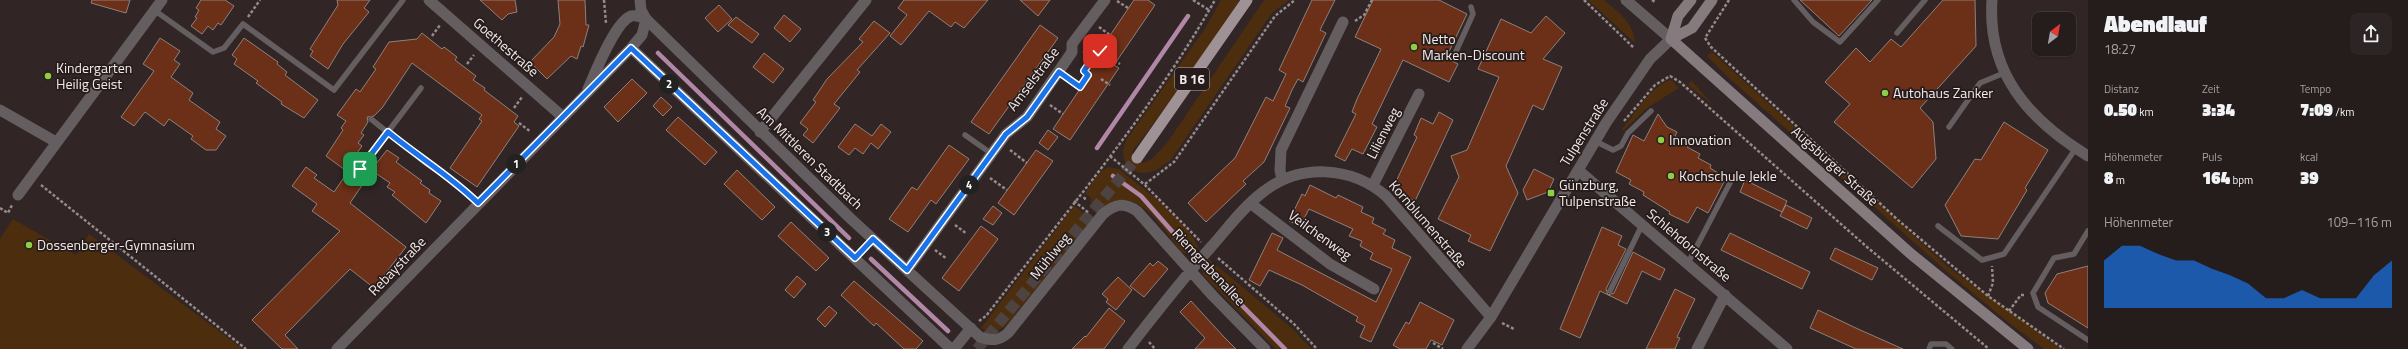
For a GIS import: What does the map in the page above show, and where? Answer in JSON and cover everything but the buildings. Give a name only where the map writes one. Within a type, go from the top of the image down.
[{"type":"main road","name":"B 16","points":[[1137,158],[1247,0]]},
{"type":"main road","points":[[1671,39],[1678,16],[1691,0]]},
{"type":"main road","points":[[1671,39],[1692,28],[1712,0]]},
{"type":"main road","name":"Augsburger Straße","points":[[1671,39],[1911,254],[2028,349]]},
{"type":"street","points":[[18,195],[162,0]]},
{"type":"street","name":"Goethestraße","points":[[429,0],[563,117]]},
{"type":"street","name":"Am Mittleren Stadtbach","points":[[640,0],[641,10],[646,20],[760,132],[873,239],[980,337],[990,340],[1001,339]]},
{"type":"street","points":[[760,132],[866,0]]},
{"type":"street","name":"Amselstraße","points":[[907,270],[1006,134],[1027,117],[1072,52],[1072,44],[1105,0]]},
{"type":"street","name":"Augsburger Straße","points":[[1626,0],[1671,39]]},
{"type":"street","points":[[1992,0],[1993,44],[2004,73],[2023,102],[2041,123],[2088,156]]},
{"type":"street","name":"Rebaystraße","points":[[337,349],[631,48],[642,35],[646,20],[639,16],[631,16],[625,20],[614,34],[585,95]]},
{"type":"street","points":[[1282,180],[1280,170],[1281,150],[1341,27]]},
{"type":"street","name":"Tulpenstraße","points":[[1467,349],[1491,317],[1606,123],[1650,59],[1671,39]]},
{"type":"street","points":[[631,48],[953,349],[971,328]]},
{"type":"street","name":"Lilienweg","points":[[1373,185],[1419,94]]},
{"type":"street","points":[[0,110],[56,142]]},
{"type":"street","name":"Schlehdornstraße","points":[[1578,170],[1787,349]]},
{"type":"street","name":"Kornblumenstraße","points":[[1128,349],[1190,270],[1250,203],[1263,191],[1282,180],[1308,172],[1324,172],[1357,177],[1373,185],[1386,196],[1491,317]]},
{"type":"street","name":"Veilchenweg","points":[[1250,203],[1330,264],[1374,289]]},
{"type":"street","name":"Mühlweg","points":[[1001,339],[1098,220],[1115,206],[1122,204],[1130,206]]},
{"type":"street","name":"Riemgrabenallee","points":[[1130,206],[1265,349]]},
{"type":"street","name":"Schlehdornstraße","points":[[1697,349],[1725,295]]},
{"type":"lane","points":[[154,10],[213,52],[224,48],[243,24],[334,90],[403,0]]},
{"type":"lane","points":[[1794,0],[1812,22],[1840,42],[1878,0]]},
{"type":"lane","points":[[1897,32],[1925,0]]},
{"type":"lane","points":[[1453,58],[1473,14],[1471,7]]},
{"type":"lane","points":[[1949,127],[1980,83],[2004,73]]},
{"type":"lane","points":[[360,169],[421,88]]},
{"type":"lane","points":[[1595,141],[1614,150],[1621,146],[1628,133],[1652,111]]},
{"type":"lane","points":[[371,119],[427,164],[464,189],[478,203]]},
{"type":"lane","points":[[965,135],[992,154]]},
{"type":"lane","points":[[1938,226],[1982,260],[2004,254],[2076,148]]},
{"type":"lane","points":[[1688,263],[1732,179]]},
{"type":"lane","points":[[1610,291],[1642,225]]},
{"type":"lane","points":[[2088,231],[2074,254],[2054,258],[2033,293],[2038,307],[2088,340]]},
{"type":"lane","points":[[855,258],[873,239]]},
{"type":"lane","points":[[1929,349],[1931,344],[1946,344],[1952,349]]},
{"type":"path","points":[[1116,0],[1128,8]]},
{"type":"path","points":[[1193,0],[1209,10]]},
{"type":"path","points":[[971,328],[986,316],[1110,156],[1200,29],[1215,0]]},
{"type":"path","points":[[1145,185],[1174,162],[1275,16],[1295,0]]},
{"type":"path","points":[[1341,27],[1364,15],[1372,0]]},
{"type":"path","points":[[1584,0],[1634,48]]},
{"type":"path","points":[[1729,0],[1705,38],[1711,47],[1898,220],[1988,296],[2064,349]]},
{"type":"path","points":[[243,24],[258,1]]},
{"type":"path","points":[[1059,72],[1081,87],[1088,75],[1084,71],[1109,34]]},
{"type":"path","points":[[1110,58],[1120,64]]},
{"type":"path","points":[[1606,123],[1624,121],[1656,85],[1670,76],[1680,82],[1867,247],[1989,349]]},
{"type":"path","points":[[1101,79],[1110,85]]},
{"type":"path","points":[[1040,98],[1063,114]]},
{"type":"path","points":[[519,123],[541,139]]},
{"type":"path","points":[[1000,143],[1027,163]]},
{"type":"path","points":[[980,171],[1007,190]]},
{"type":"path","points":[[31,177],[246,349]]},
{"type":"path","points":[[1084,197],[1086,201]]},
{"type":"path","points":[[1074,201],[1098,220]]},
{"type":"path","points":[[1988,296],[1993,283],[1992,258]]},
{"type":"path","points":[[2009,311],[2021,295],[2033,293]]},
{"type":"path","points":[[1433,343],[1443,349]]},
{"type":"shaded area","points":[[1221,0],[1240,0],[1181,87],[1132,152],[1143,163],[1152,159],[1167,143],[1264,0],[1289,0],[1272,13],[1170,161],[1151,172],[1136,172],[1130,169],[1126,164],[1123,153],[1127,139],[1204,30]]},
{"type":"shaded area","points":[[1588,0],[1604,0],[1620,14],[1632,30],[1635,43]]},
{"type":"shaded area","points":[[1712,52],[1947,266],[2061,349],[2044,349],[2009,323],[1944,269],[1728,77],[1707,56]]},
{"type":"shaded area","points":[[1671,80],[1679,88],[1647,108],[1623,131],[1622,129],[1651,93],[1664,82]]},
{"type":"shaded area","points":[[1691,80],[1713,105],[1688,85]]},
{"type":"shaded area","points":[[1109,167],[1119,169],[1163,205],[1184,226],[1192,237],[1198,247],[1196,252],[1188,254],[1182,252],[1155,218],[1145,208],[1134,202],[1123,200],[1110,203],[1096,213],[1090,208],[1091,198],[1085,193],[1101,171]]},
{"type":"shaded area","points":[[1074,206],[1092,219],[1006,326],[994,331],[988,331],[981,328]]},
{"type":"shaded area","name":"Dossenberger-Gymnasium","points":[[13,219],[76,255],[89,234],[243,349],[0,349],[0,239]]},
{"type":"shaded area","points":[[1209,259],[1294,330],[1311,349],[1276,349],[1203,275],[1202,271]]},
{"type":"waterway","points":[[1097,148],[1188,16]]},
{"type":"waterway","points":[[658,53],[849,238]]},
{"type":"waterway","points":[[1113,176],[1141,196],[1185,246]]},
{"type":"waterway","points":[[871,259],[948,331]]},
{"type":"waterway","points":[[1214,277],[1285,349]]},
{"type":"tunnel","points":[[977,349],[1137,158]]},
{"type":"place","name":"Netto Marken-Discount","points":[[1414,47]]},
{"type":"place","name":"Kindergarten Heilig Geist","points":[[48,76]]},
{"type":"place","name":"Autohaus Zanker","points":[[1885,93]]},
{"type":"place","name":"Innovation","points":[[1661,140]]},
{"type":"place","name":"Kochschule Jekle","points":[[1671,176]]},
{"type":"place","name":"Günzburg, Tulpenstraße","points":[[1551,193]]},
{"type":"place","name":"Dossenberger-Gymnasium","points":[[29,245]]},
{"type":"route","points":[[360,169],[364,162],[376,150],[388,132],[427,164],[464,189],[478,203],[631,48],[855,258],[873,239],[907,270],[1006,134],[1027,117],[1059,72],[1080,87],[1088,75],[1084,71],[1098,50],[1100,51]]}]
